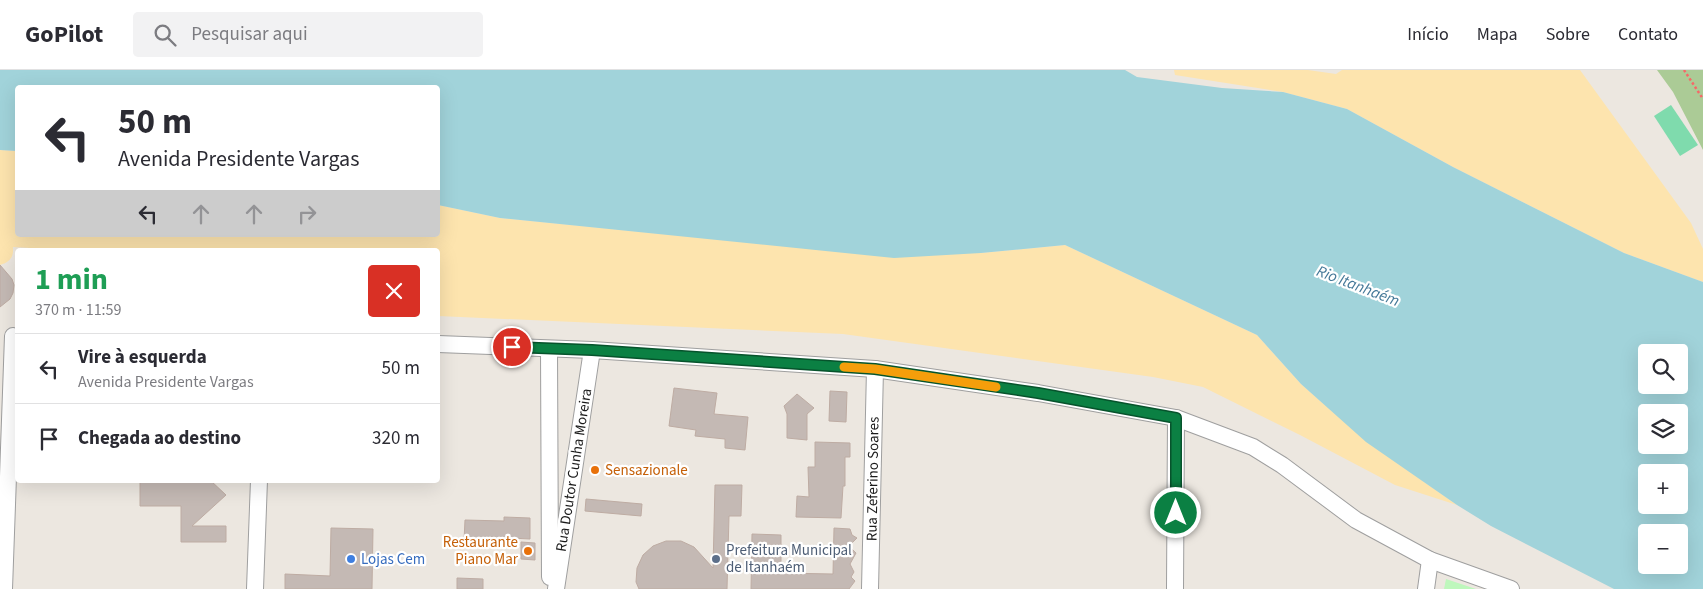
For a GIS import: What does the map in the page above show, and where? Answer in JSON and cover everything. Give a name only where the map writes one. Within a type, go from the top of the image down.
[{"type":"street","points":[[4,589],[10,336]]},
{"type":"street","points":[[440,344],[592,350],[875,369],[1038,393],[1176,418],[1254,447],[1282,465],[1356,520],[1430,560],[1511,589]]},
{"type":"street","name":"Rua Doutor Cunha Moreira","points":[[549,349],[550,589]]},
{"type":"street","name":"Rua Doutor Cunha Moreira","points":[[556,589],[592,350]]},
{"type":"street","name":"Rua Zeferino Soares","points":[[870,589],[875,369]]},
{"type":"street","points":[[1175,589],[1176,418]]},
{"type":"street","points":[[256,589],[259,483]]},
{"type":"street","points":[[1426,589],[1430,560]]},
{"type":"path","points":[[1684,70],[1703,99]]},
{"type":"green space","points":[[1657,70],[1703,70],[1703,150],[1673,92]]},
{"type":"green space","points":[[1671,105],[1698,145],[1680,156],[1654,116]]},
{"type":"green space","points":[[1446,579],[1476,589],[1444,589]]},
{"type":"sand","points":[[1174,70],[1308,70],[1336,74],[1342,70],[1580,70],[1691,223],[1703,249],[1703,282],[1624,253],[1453,167],[1347,109],[1283,92],[1175,75]]},
{"type":"sand","points":[[0,150],[15,151],[15,237],[440,237],[440,205],[500,218],[744,242],[981,253],[1065,245],[1257,335],[1301,384],[1366,441],[1457,505],[1395,485],[1203,387],[1153,377],[843,334],[440,316],[440,248],[13,247],[11,259],[0,265]]},
{"type":"water","name":"Rio Itanhaém","points":[[0,70],[1125,70],[1137,77],[1222,88],[1283,92],[1347,109],[1453,167],[1624,253],[1703,282],[1703,589],[1614,589],[1491,526],[1457,505],[1366,442],[1301,384],[1257,335],[1065,245],[981,253],[894,258],[500,218],[440,205],[440,85],[15,85],[15,151],[0,150]]},
{"type":"building","points":[[0,265],[12,279],[14,285],[10,299],[0,307]]},
{"type":"building","points":[[674,388],[717,393],[714,414],[748,417],[745,450],[725,448],[725,439],[695,436],[696,430],[669,426]]},
{"type":"building","points":[[830,391],[847,392],[846,422],[829,421]]},
{"type":"building","points":[[797,394],[814,408],[807,414],[807,440],[787,438],[787,414],[784,406]]},
{"type":"building","points":[[815,442],[850,443],[850,457],[845,457],[845,486],[843,486],[841,518],[796,517],[797,496],[809,497],[808,467],[815,467]]},
{"type":"building","points":[[140,483],[213,483],[226,495],[192,526],[226,526],[226,542],[181,542],[181,506],[140,506]]},
{"type":"building","points":[[715,485],[742,485],[741,516],[729,516],[727,589],[639,589],[636,582],[637,568],[643,555],[653,546],[666,541],[681,541],[694,547],[713,568]]},
{"type":"building","points":[[586,499],[642,504],[641,516],[585,511]]},
{"type":"building","points":[[504,517],[530,518],[530,539],[491,537],[491,542],[464,541],[465,520],[504,521]]},
{"type":"building","name":"Lojas Cem","points":[[331,528],[373,529],[372,589],[285,589],[285,574],[330,576]]},
{"type":"building","points":[[834,528],[850,529],[852,535],[857,538],[849,546],[856,553],[850,564],[854,572],[851,577],[855,581],[849,589],[751,589],[752,534],[781,535],[781,573],[833,574]]},
{"type":"building","name":"Restaurante Piano Mar","points":[[521,542],[535,543],[535,560],[521,559]]},
{"type":"building","points":[[457,578],[483,579],[483,589],[457,589]]},
{"type":"slow traffic","points":[[844,367],[875,369],[996,387]]},
{"type":"place","name":"Sensazionale","points":[[595,470]]},
{"type":"place","name":"Restaurante Piano Mar","points":[[528,551]]},
{"type":"place","name":"Lojas Cem","points":[[351,559]]},
{"type":"place","name":"Prefeitura Municipal de Itanhaém","points":[[716,559]]},
{"type":"route","points":[[512,347],[592,350],[875,369],[1038,393],[1176,418],[1176,513]]}]
